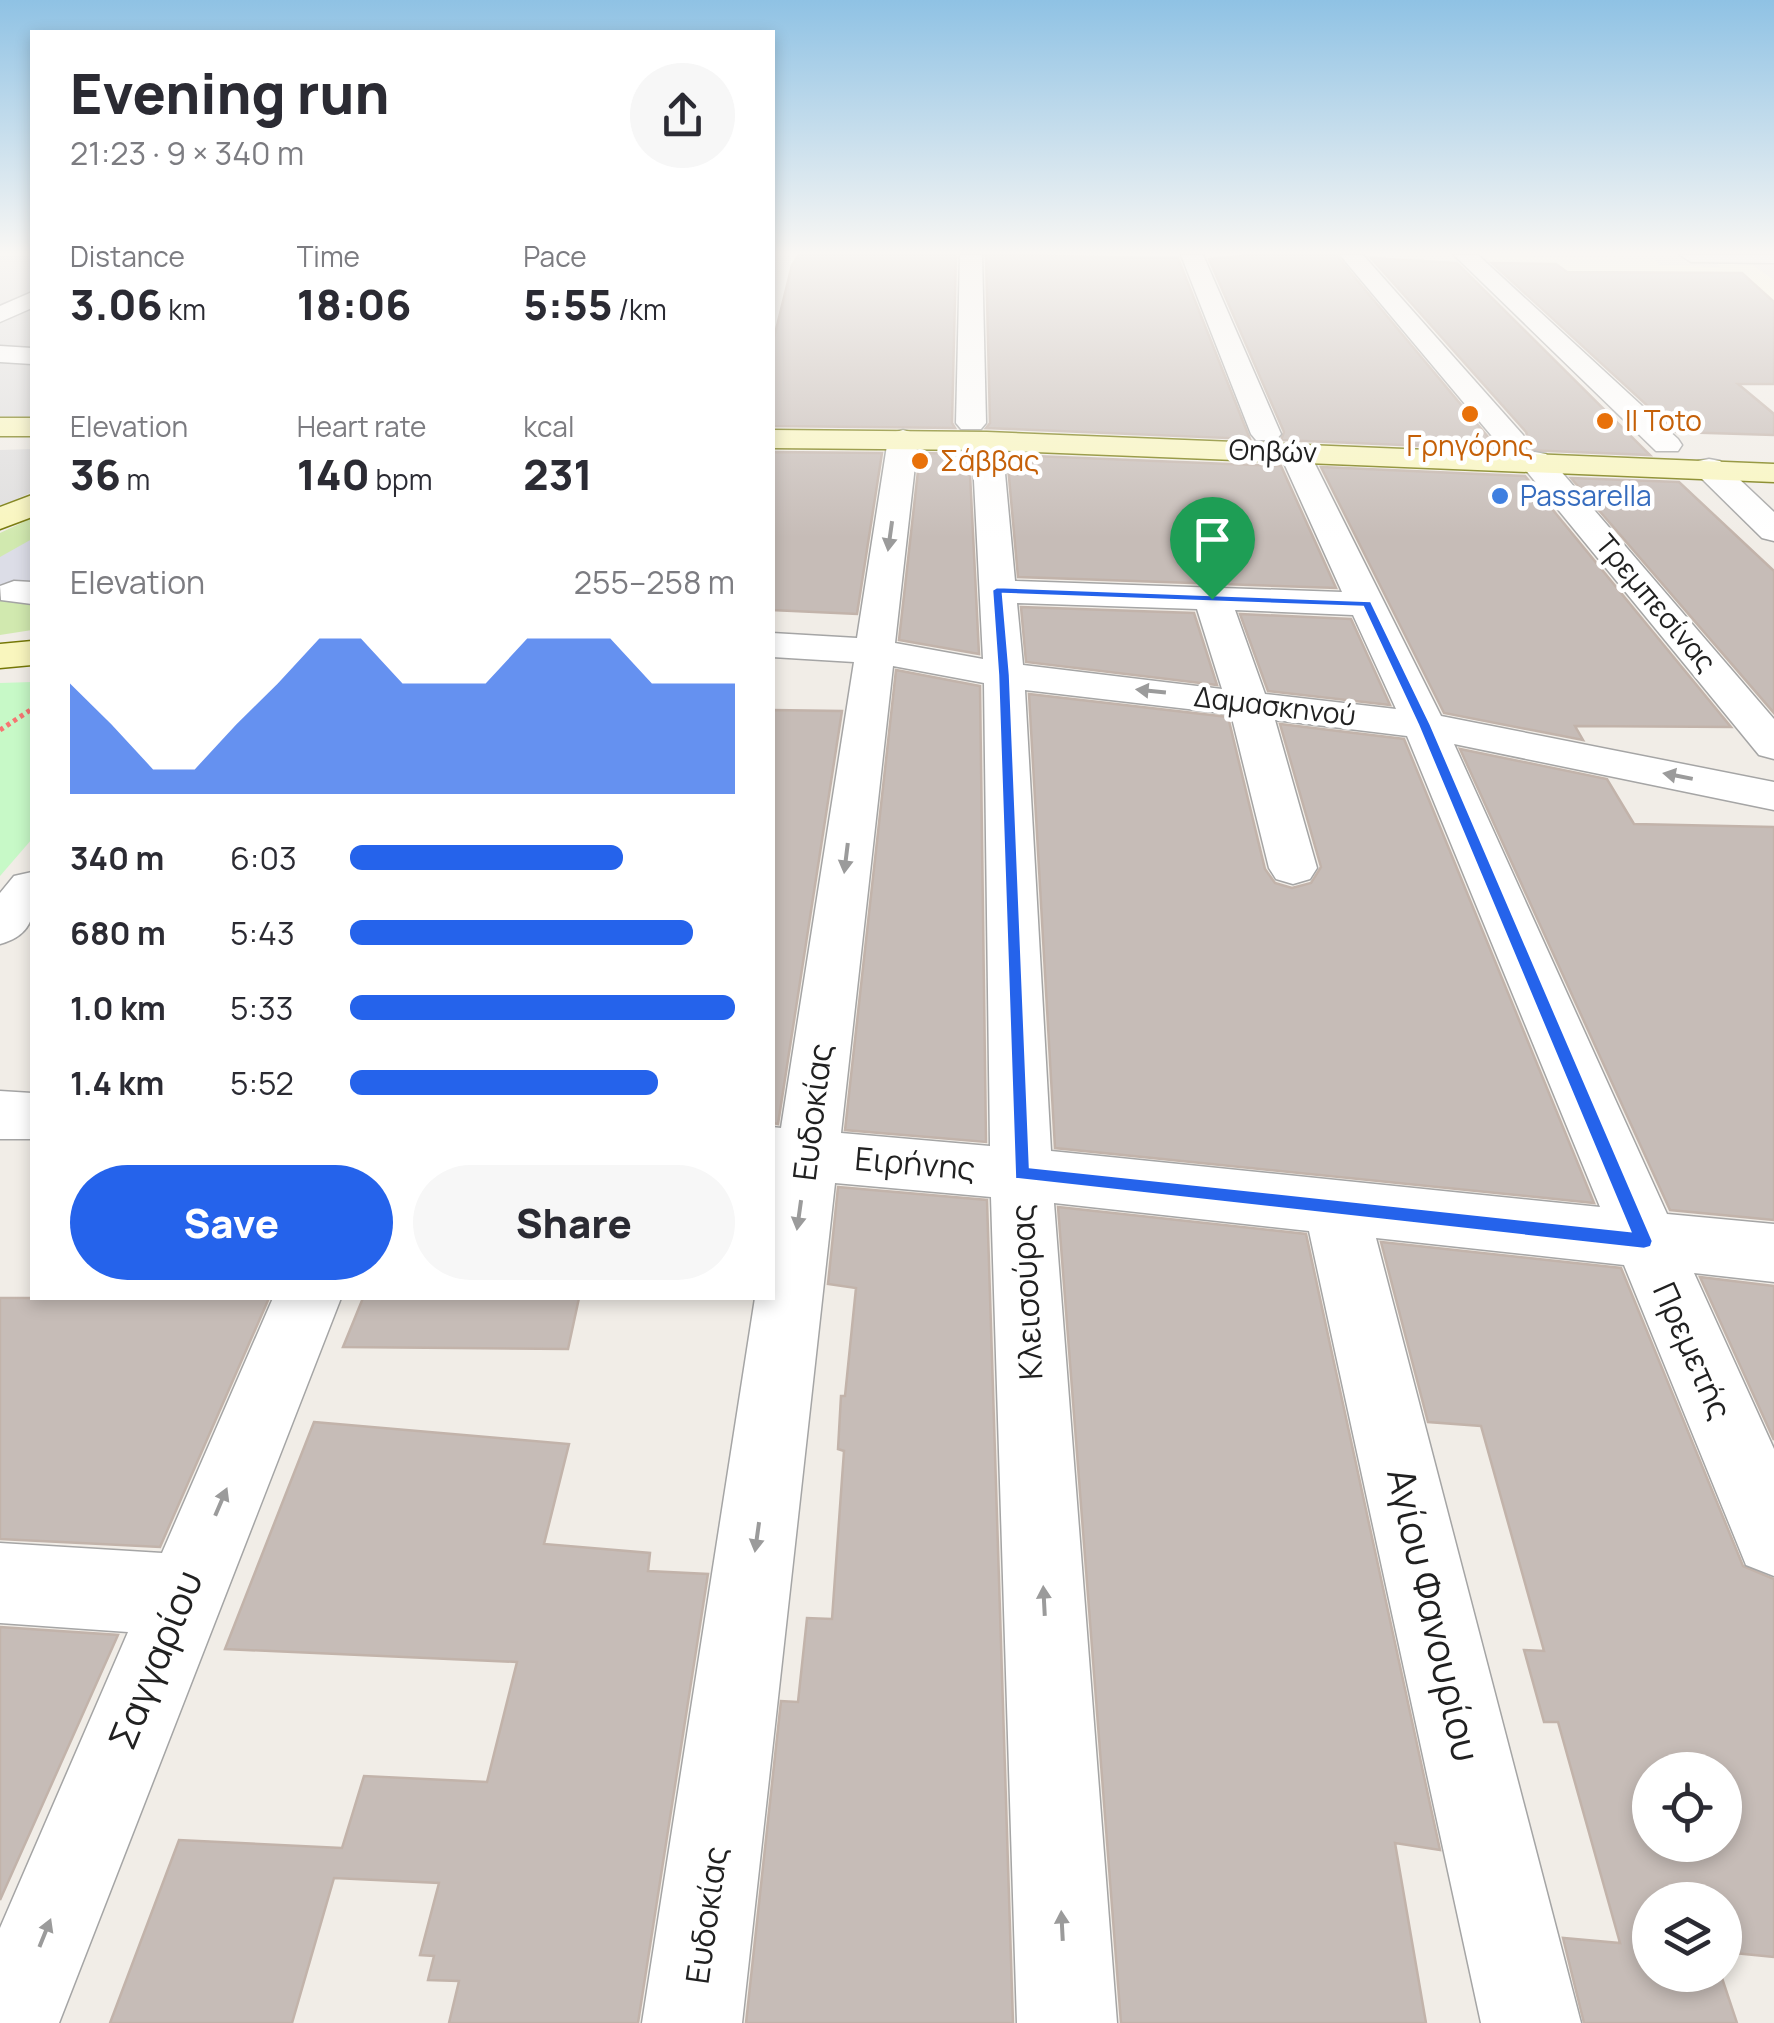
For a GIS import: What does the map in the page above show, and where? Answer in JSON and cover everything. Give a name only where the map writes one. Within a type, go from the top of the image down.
[{"type":"main road","name":"Θηβών","points":[[775,421],[1523,451],[1774,472]]},
{"type":"main road","points":[[0,427],[30,426]]},
{"type":"main road","name":"Θηβών","points":[[775,439],[903,439],[979,432]]},
{"type":"main road","points":[[0,442],[30,442]]},
{"type":"main road","name":"Θηβών","points":[[1523,451],[1668,445],[1774,449]]},
{"type":"main road","points":[[0,656],[30,653]]},
{"type":"street","name":"Κλεισούρας","points":[[975,349],[979,432],[1004,675],[1021,1174],[1067,2023]]},
{"type":"street","name":"Πρεμετής","points":[[1236,349],[1280,443],[1368,604],[1424,725],[1774,1537]]},
{"type":"street","name":"Τρεμπεσίνας","points":[[1434,349],[1631,571],[1774,746]]},
{"type":"street","points":[[1566,349],[1668,445]]},
{"type":"street","points":[[0,354],[30,356]]},
{"type":"street","name":"Ευδοκίας","points":[[775,1287],[790,1154],[873,650],[903,439]]},
{"type":"street","points":[[1709,468],[1774,531]]},
{"type":"street","points":[[997,590],[1368,604]]},
{"type":"street","points":[[1212,599],[1255,724],[1294,868]]},
{"type":"street","name":"Δαμασκηνού","points":[[775,646],[873,650],[1004,675],[1424,725],[1774,796]]},
{"type":"street","points":[[0,927],[30,890]]},
{"type":"street","points":[[0,1115],[30,1116]]},
{"type":"street","name":"Ειρήνης","points":[[790,1154],[1021,1174],[1774,1253]]},
{"type":"street","name":"Αγίου Φανουρίου","points":[[1336,1208],[1530,2023]]},
{"type":"street","name":"Σαγγαρίου","points":[[9,2023],[306,1300]]},
{"type":"street","name":"Ευδοκίας","points":[[692,2023],[774,1300]]},
{"type":"street","points":[[0,1583],[182,1595]]},
{"type":"path","points":[[0,726],[30,710]]},
{"type":"shaded area","points":[[0,349],[30,349],[30,421],[0,422]]},
{"type":"shaded area","points":[[30,449],[30,493],[0,507],[0,450]]},
{"type":"shaded area","points":[[30,540],[30,581],[14,592],[0,591],[0,557]]},
{"type":"green space","points":[[30,519],[30,630],[0,635],[0,533]]},
{"type":"green space","points":[[30,682],[30,841],[0,876],[0,683]]},
{"type":"building","points":[[775,349],[954,349],[955,428],[775,426]]},
{"type":"building","points":[[988,349],[1214,349],[1250,439],[986,428],[990,423]]},
{"type":"building","points":[[1248,349],[1415,349],[1498,449],[1281,440],[1284,432]]},
{"type":"building","points":[[1452,349],[1544,349],[1650,455],[1524,450],[1530,443],[1526,432]]},
{"type":"building","points":[[1586,349],[1774,349],[1774,384],[1738,384],[1774,414],[1774,435],[1676,432]]},
{"type":"building","points":[[775,452],[882,453],[857,614],[775,610]]},
{"type":"building","points":[[920,453],[969,454],[979,654],[899,640]]},
{"type":"building","points":[[1007,455],[1281,466],[1336,588],[1018,577]]},
{"type":"building","points":[[1321,467],[1525,476],[1731,727],[1575,726],[1583,740],[1444,713]]},
{"type":"building","points":[[1571,478],[1679,482],[1774,571],[1774,713]]},
{"type":"building","points":[[1021,607],[1194,613],[1217,685],[1026,662]]},
{"type":"building","points":[[1240,614],[1351,619],[1390,705],[1268,691]]},
{"type":"building","points":[[896,670],[980,686],[986,1142],[845,1130]]},
{"type":"building","points":[[1029,694],[1228,717],[1265,869],[1275,883],[1292,888],[1311,883],[1321,867],[1280,724],[1404,739],[1594,1203],[1055,1148]]},
{"type":"building","points":[[775,710],[842,711],[778,1124]]},
{"type":"building","points":[[1460,749],[1607,779],[1634,824],[1774,827],[1774,1220],[1670,1210]]},
{"type":"building","points":[[838,1187],[987,1200],[1013,2023],[746,2023],[781,1701],[798,1702],[807,1618],[832,1619],[844,1451],[838,1449],[841,1396],[845,1396],[856,1288],[828,1284]]},
{"type":"building","points":[[1058,1207],[1306,1234],[1440,1850],[1395,1843],[1426,2023],[1121,2023]]},
{"type":"building","points":[[1381,1242],[1621,1268],[1743,1566],[1774,1579],[1774,1957],[1742,1954],[1742,1882],[1632,1882],[1632,1992],[1727,1992],[1737,2023],[1584,2023],[1563,1938],[1620,1943],[1558,1722],[1544,1722],[1524,1650],[1544,1651],[1481,1426],[1428,1422]]},
{"type":"building","points":[[1700,1277],[1774,1286],[1774,1440]]},
{"type":"building","points":[[0,1298],[268,1300],[160,1547],[0,1539]]},
{"type":"building","points":[[362,1300],[579,1300],[568,1349],[343,1347]]},
{"type":"building","points":[[314,1422],[569,1444],[544,1544],[650,1553],[648,1571],[708,1574],[638,2023],[449,2023],[459,1981],[428,1980],[434,1956],[420,1955],[439,1883],[334,1878],[292,2023],[110,2023],[179,1840],[342,1848],[364,1776],[487,1782],[517,1662],[225,1649]]},
{"type":"building","points":[[0,1627],[118,1635],[0,1900]]},
{"type":"place","name":"Γρηγόρης","points":[[1470,414]]},
{"type":"place","name":"Il Toto","points":[[1605,421]]},
{"type":"place","name":"Σάββας","points":[[920,461]]},
{"type":"place","name":"Passarella","points":[[1500,496]]},
{"type":"route","points":[[997,590],[1212,599],[1368,604],[1424,725],[1644,1241],[1021,1174],[1004,675],[997,590]]}]
